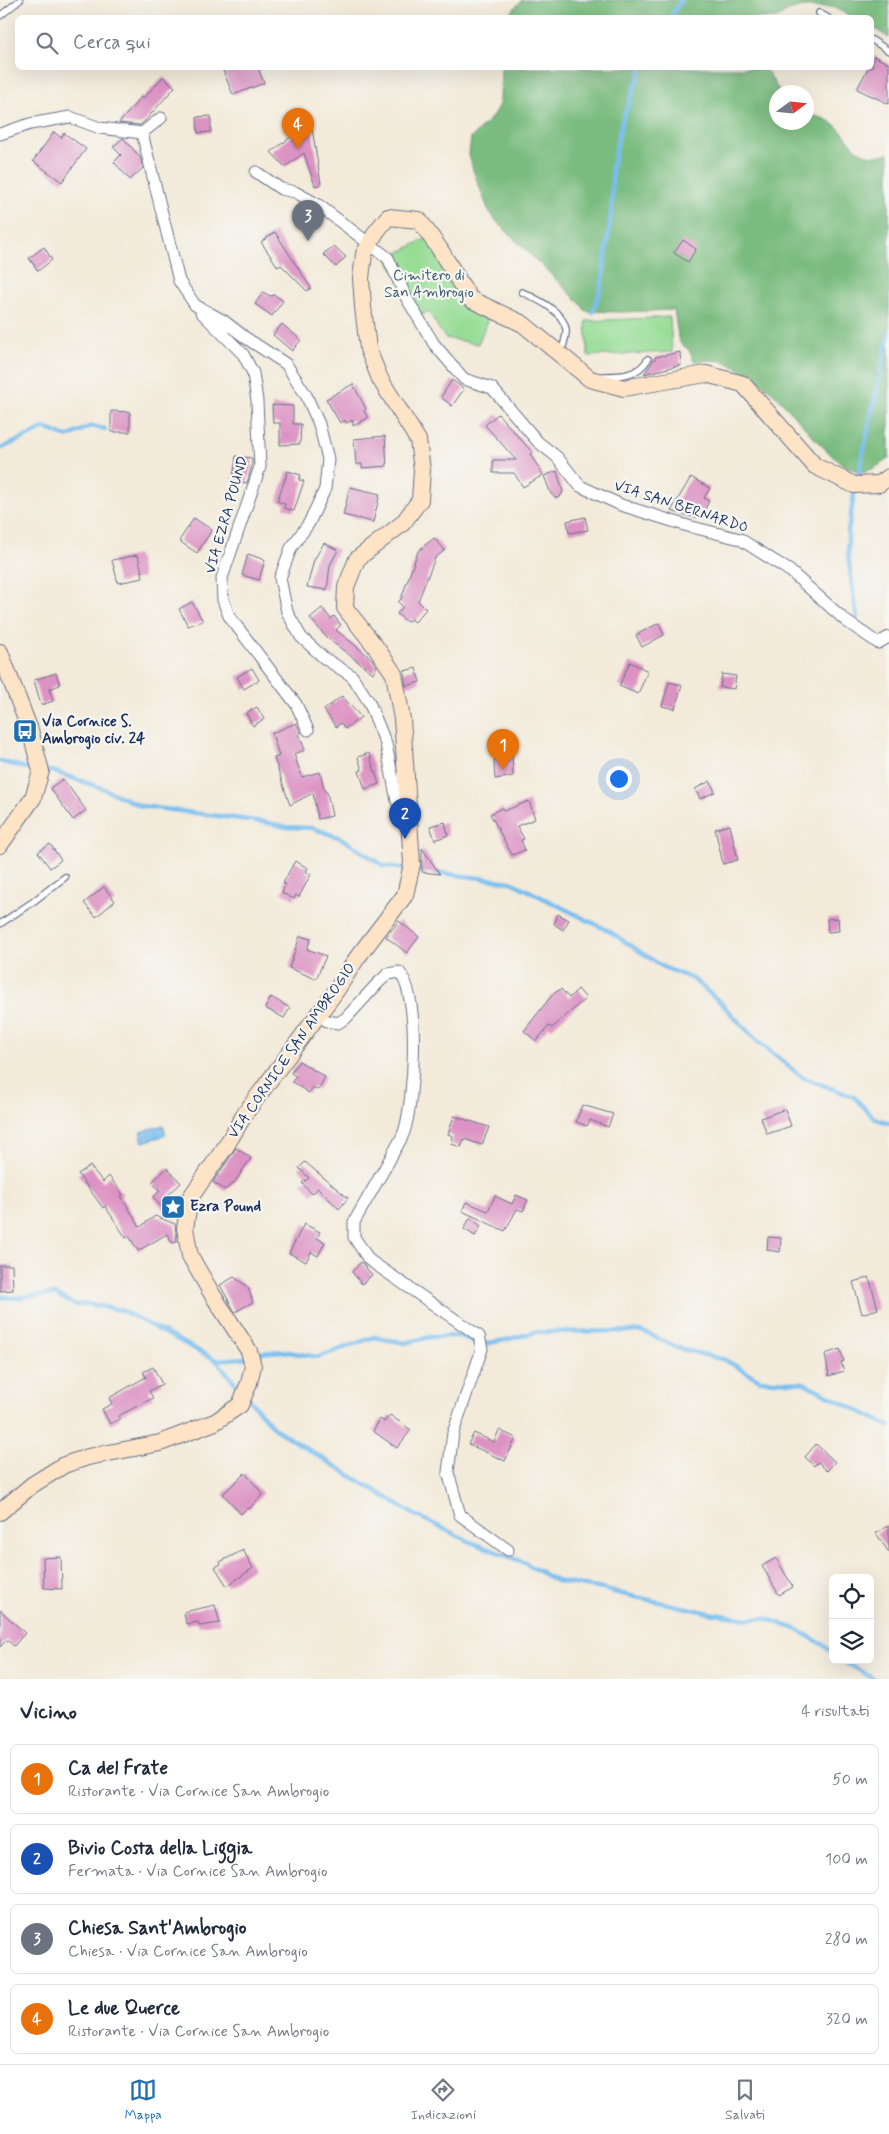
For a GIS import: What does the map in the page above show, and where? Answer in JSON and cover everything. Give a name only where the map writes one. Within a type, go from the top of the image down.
[{"type":"street","points":[[0,134],[30,124],[70,117],[100,128],[142,133],[161,118]]},
{"type":"street","name":"VIA CORNICE SAN AMBROGIO","points":[[142,133],[179,281],[195,305],[224,320],[246,338],[286,364],[306,395],[319,424],[328,459],[325,488],[309,524],[291,548],[280,578],[287,612],[301,637],[324,658],[352,676],[369,702],[386,744],[397,801],[410,834]]},
{"type":"street","points":[[256,172],[281,189],[295,192],[318,204],[370,243]]},
{"type":"street","name":"VIA CORNICE SAN AMBROGIO","points":[[0,1512],[32,1485],[64,1465],[88,1457],[160,1443],[215,1422],[240,1405],[249,1383],[253,1366],[249,1351],[190,1256],[185,1228],[190,1198],[226,1146],[246,1112],[319,1014],[356,958],[405,895],[412,864],[402,719],[394,674],[346,608],[346,587],[357,559],[403,523],[420,500],[422,470],[418,440],[380,379],[368,349],[361,278],[364,254],[376,232],[388,217],[419,220],[439,248],[470,299],[523,324],[590,379],[624,388],[706,374],[743,384],[815,466],[854,485],[879,484],[889,478]]},
{"type":"street","name":"VIA SAN BERNARDO","points":[[370,243],[388,258],[407,300],[434,344],[464,379],[492,388],[538,442],[557,457],[580,486],[621,506],[740,539],[790,571],[846,621],[878,643],[889,637]]},
{"type":"street","name":"VIA EZRA POUND","points":[[195,305],[242,354],[253,373],[257,401],[260,467],[222,578],[223,600],[229,616],[296,704],[308,730]]},
{"type":"street","points":[[0,652],[30,730],[41,771],[33,798],[0,845]]},
{"type":"street","points":[[319,1014],[327,1020],[338,1023],[346,1018],[388,974],[399,972],[404,977],[410,992],[413,1052],[412,1086],[404,1132],[354,1222],[354,1237],[369,1260],[479,1336],[482,1349],[453,1433],[448,1472],[460,1515],[508,1550]]},
{"type":"lane","points":[[0,16],[20,0]]},
{"type":"lane","points":[[819,13],[823,15]]},
{"type":"lane","points":[[874,41],[889,51]]},
{"type":"lane","points":[[522,292],[539,300],[561,318],[567,330],[561,355]]},
{"type":"lane","points":[[582,372],[599,376],[624,376],[643,368],[648,359]]},
{"type":"lane","points":[[0,924],[65,877]]},
{"type":"green space","points":[[522,0],[889,0],[889,38],[874,28],[874,15],[849,15],[832,7],[803,7],[788,11],[782,15],[510,15]]},
{"type":"green space","points":[[501,70],[766,70],[776,85],[769,85],[769,130],[814,130],[814,116],[829,121],[837,127],[854,147],[861,152],[877,156],[889,153],[889,458],[866,471],[855,470],[842,463],[829,453],[780,399],[755,379],[722,361],[694,361],[689,350],[679,342],[674,310],[586,311],[497,222],[488,209],[469,154],[471,138],[493,116],[500,102]]},
{"type":"green space","name":"Cimitero di San Ambrogio","points":[[431,236],[470,299],[492,309],[478,344],[445,338],[428,311],[418,318],[388,258]]},
{"type":"green space","points":[[670,317],[672,352],[588,356],[586,321]]},
{"type":"water","points":[[163,1125],[166,1135],[143,1142],[140,1132]]},
{"type":"building","points":[[874,56],[889,64],[889,104],[857,89],[867,70],[874,70]]},
{"type":"building","points":[[223,70],[259,70],[264,83],[233,95]]},
{"type":"building","points":[[163,77],[175,87],[144,122],[140,125],[119,123],[141,97],[143,98]]},
{"type":"building","points":[[211,116],[211,132],[198,133],[197,117]]},
{"type":"building","points":[[312,128],[321,184],[315,186],[304,153],[285,167],[271,152],[300,130]]},
{"type":"building","points":[[54,132],[61,138],[64,133],[86,149],[62,182],[33,161]]},
{"type":"building","points":[[123,138],[140,157],[143,168],[130,180],[114,162],[121,155],[113,147]]},
{"type":"building","points":[[275,232],[311,288],[307,291],[281,265],[278,267],[261,242]]},
{"type":"building","points":[[683,240],[696,249],[688,262],[674,253]]},
{"type":"building","points":[[334,246],[346,257],[336,267],[323,254]]},
{"type":"building","points":[[44,247],[52,260],[38,271],[29,258]]},
{"type":"building","points":[[263,292],[270,296],[275,295],[283,301],[272,316],[255,304]]},
{"type":"building","points":[[282,324],[301,340],[292,351],[273,335]]},
{"type":"building","points":[[680,352],[681,365],[644,374],[656,357]]},
{"type":"building","points":[[452,380],[464,389],[452,406],[441,397]]},
{"type":"building","points":[[353,384],[366,409],[364,411],[368,418],[353,426],[353,420],[346,423],[345,420],[340,423],[326,399]]},
{"type":"building","points":[[272,405],[293,406],[293,424],[301,424],[300,444],[280,445],[280,423],[273,423]]},
{"type":"building","points":[[111,411],[130,412],[130,432],[111,432]]},
{"type":"building","points":[[498,414],[532,452],[530,454],[543,475],[523,487],[514,473],[493,473],[493,460],[516,460],[485,425]]},
{"type":"building","points":[[385,436],[387,466],[362,468],[362,464],[356,464],[354,439]]},
{"type":"building","points":[[236,456],[252,458],[252,466],[247,483],[233,481]]},
{"type":"building","points":[[288,471],[301,475],[299,480],[304,481],[294,511],[284,508],[285,504],[277,501]]},
{"type":"building","points":[[557,471],[563,492],[560,497],[556,498],[551,494],[544,476]]},
{"type":"building","points":[[691,477],[710,488],[704,498],[709,501],[703,513],[700,511],[696,518],[671,511]]},
{"type":"building","points":[[350,487],[380,494],[373,522],[343,515]]},
{"type":"building","points":[[585,517],[588,530],[569,533],[567,521]]},
{"type":"building","points":[[194,518],[212,530],[197,553],[179,541]]},
{"type":"building","points":[[434,538],[445,550],[435,558],[418,601],[426,609],[415,622],[411,619],[407,622],[397,614],[403,607],[398,602],[401,599],[418,551]]},
{"type":"building","points":[[324,543],[338,550],[330,565],[327,590],[307,587],[314,560]]},
{"type":"building","points":[[248,554],[265,560],[259,580],[242,575]]},
{"type":"building","points":[[138,555],[143,578],[118,583],[112,560]]},
{"type":"building","points":[[192,602],[203,621],[188,626],[179,609]]},
{"type":"building","points":[[322,608],[331,619],[334,616],[341,625],[336,630],[372,659],[377,667],[373,673],[327,638],[310,618]]},
{"type":"building","points":[[659,623],[664,635],[642,647],[636,635]]},
{"type":"building","points":[[630,662],[648,671],[638,694],[619,686]]},
{"type":"building","points":[[252,668],[259,680],[244,689],[237,677]]},
{"type":"building","points":[[416,668],[420,682],[406,686],[404,671]]},
{"type":"building","points":[[56,673],[60,685],[49,689],[53,701],[41,705],[34,680]]},
{"type":"building","points":[[722,674],[736,676],[734,689],[720,687]]},
{"type":"building","points":[[669,682],[682,685],[675,709],[662,706]]},
{"type":"building","points":[[342,696],[361,717],[345,729],[341,723],[336,727],[324,710]]},
{"type":"building","points":[[257,707],[264,719],[253,726],[246,713]]},
{"type":"building","points":[[296,723],[301,733],[299,734],[305,750],[294,754],[302,777],[320,772],[332,816],[318,819],[313,793],[290,805],[274,758],[279,756],[272,733]]},
{"type":"building","points":[[496,748],[512,750],[513,776],[495,779]]},
{"type":"building","points":[[369,753],[379,784],[365,789],[359,771],[362,770],[358,757]]},
{"type":"building","points":[[63,779],[86,810],[73,820],[50,788]]},
{"type":"building","points":[[710,781],[715,792],[700,799],[695,789]]},
{"type":"building","points":[[529,801],[535,819],[517,826],[524,839],[521,840],[525,850],[512,855],[490,814],[502,808],[504,811]]},
{"type":"building","points":[[445,822],[448,835],[435,840],[430,826]]},
{"type":"building","points":[[730,825],[738,860],[723,864],[715,829]]},
{"type":"building","points":[[50,844],[61,860],[50,868],[38,852]]},
{"type":"building","points":[[422,848],[440,874],[422,872]]},
{"type":"building","points":[[295,861],[308,868],[306,872],[311,874],[299,897],[296,895],[294,899],[282,893],[285,885],[283,883]]},
{"type":"building","points":[[104,887],[115,901],[96,917],[84,903]]},
{"type":"building","points":[[558,914],[569,920],[563,930],[554,924]]},
{"type":"building","points":[[838,918],[839,931],[828,932],[827,919]]},
{"type":"building","points":[[399,921],[419,937],[407,953],[386,937]]},
{"type":"building","points":[[300,936],[311,939],[307,949],[326,956],[316,979],[289,968]]},
{"type":"building","points":[[561,989],[569,998],[578,989],[586,998],[552,1028],[549,1026],[536,1041],[524,1031],[553,994]]},
{"type":"building","points":[[271,997],[290,1008],[284,1018],[265,1008]]},
{"type":"building","points":[[299,1061],[325,1077],[318,1090],[313,1087],[309,1093],[292,1082],[296,1076],[291,1073]]},
{"type":"building","points":[[582,1105],[613,1114],[608,1127],[590,1120],[587,1126],[576,1122]]},
{"type":"building","points":[[785,1109],[791,1126],[767,1134],[761,1118]]},
{"type":"building","points":[[454,1116],[489,1127],[482,1145],[464,1139],[461,1147],[451,1144],[453,1136],[448,1134]]},
{"type":"building","points":[[236,1148],[251,1158],[234,1183],[225,1190],[213,1182]]},
{"type":"building","points":[[305,1162],[348,1198],[339,1209],[318,1188],[312,1194],[302,1183],[309,1178],[299,1168]]},
{"type":"building","points":[[90,1166],[103,1182],[109,1176],[123,1195],[121,1196],[140,1227],[155,1216],[175,1224],[177,1242],[172,1243],[167,1234],[138,1251],[129,1236],[126,1238],[105,1206],[103,1208],[78,1174]]},
{"type":"building","points":[[167,1168],[181,1183],[167,1196],[175,1205],[167,1213],[153,1197],[160,1191],[152,1182]]},
{"type":"building","points":[[516,1195],[528,1200],[523,1211],[517,1209],[505,1231],[462,1211],[466,1202],[488,1211],[495,1196],[512,1204]]},
{"type":"building","points":[[470,1218],[481,1226],[475,1236],[464,1229]]},
{"type":"building","points":[[304,1224],[320,1232],[317,1238],[325,1242],[318,1256],[311,1252],[306,1262],[289,1253]]},
{"type":"building","points":[[768,1237],[781,1238],[780,1252],[767,1250]]},
{"type":"building","points":[[361,1262],[372,1275],[362,1284],[352,1272]]},
{"type":"building","points":[[0,1265],[12,1265],[13,1290],[0,1291]]},
{"type":"building","points":[[234,1277],[248,1287],[253,1302],[235,1312],[220,1285]]},
{"type":"building","points":[[869,1277],[878,1309],[862,1314],[853,1282]]},
{"type":"building","points":[[840,1349],[844,1361],[841,1362],[844,1371],[829,1376],[825,1354]]},
{"type":"building","points":[[153,1367],[162,1384],[149,1391],[153,1398],[118,1416],[120,1419],[110,1424],[102,1409],[112,1404],[109,1398],[146,1377],[143,1372]]},
{"type":"building","points":[[390,1415],[411,1430],[397,1448],[373,1431],[380,1419],[384,1422]]},
{"type":"building","points":[[499,1430],[516,1438],[505,1461],[468,1444],[474,1433],[494,1442]]},
{"type":"building","points":[[816,1444],[835,1462],[827,1471],[818,1462],[814,1466],[805,1457]]},
{"type":"building","points":[[245,1473],[263,1494],[249,1509],[247,1508],[241,1514],[223,1494]]},
{"type":"building","points":[[889,1525],[889,1553],[876,1533]]},
{"type":"building","points":[[243,1550],[253,1568],[227,1586],[215,1567],[221,1564],[220,1562]]},
{"type":"building","points":[[61,1557],[62,1589],[44,1588],[43,1558]]},
{"type":"building","points":[[776,1558],[793,1587],[779,1595],[762,1566]]},
{"type":"building","points":[[215,1605],[220,1623],[199,1626],[198,1622],[186,1624],[184,1612]]},
{"type":"building","points":[[0,1610],[25,1633],[14,1646],[7,1640],[0,1647]]},
{"type":"waterway","points":[[672,15],[681,0]]},
{"type":"waterway","points":[[593,312],[602,284],[612,206],[612,168],[621,124],[641,70]]},
{"type":"waterway","points":[[857,481],[889,333]]},
{"type":"waterway","points":[[0,449],[45,428],[67,437],[91,426],[105,429]]},
{"type":"waterway","points":[[855,489],[848,531],[848,556],[857,617]]},
{"type":"waterway","points":[[0,761],[37,771]]},
{"type":"waterway","points":[[45,771],[52,771],[102,788],[141,806],[264,822],[286,827],[312,828],[341,838],[384,866],[426,871]]},
{"type":"waterway","points":[[434,872],[511,882],[609,931],[663,967],[693,979],[720,1002],[756,1040],[802,1077],[854,1097],[874,1118],[889,1123]]},
{"type":"waterway","points":[[0,1297],[14,1298],[54,1294],[76,1305],[87,1304],[121,1310],[216,1360],[244,1358],[260,1353],[282,1351],[318,1357],[374,1337],[405,1343],[430,1337],[461,1336],[478,1345],[536,1332],[642,1331],[681,1349],[725,1360],[760,1380],[804,1383],[889,1426]]},
{"type":"waterway","points":[[216,1360],[242,1391]]},
{"type":"waterway","points":[[247,1397],[275,1429],[413,1514],[471,1542],[523,1562],[556,1581],[603,1589],[715,1614],[749,1619],[764,1618],[796,1629],[829,1650]]},
{"type":"waterway","points":[[849,1664],[874,1679]]},
{"type":"place","name":"Le due Querce","points":[[298,149]]},
{"type":"place","name":"Chiesa Sant'Ambrogio","points":[[308,241]]},
{"type":"place","name":"Via Cornice S. Ambrogio civ. 24","points":[[25,731]]},
{"type":"place","name":"Ca del Frate","points":[[503,770]]},
{"type":"place","name":"Bivio Costa della Liggia","points":[[405,839]]},
{"type":"place","name":"Ezra Pound","points":[[173,1207]]}]
